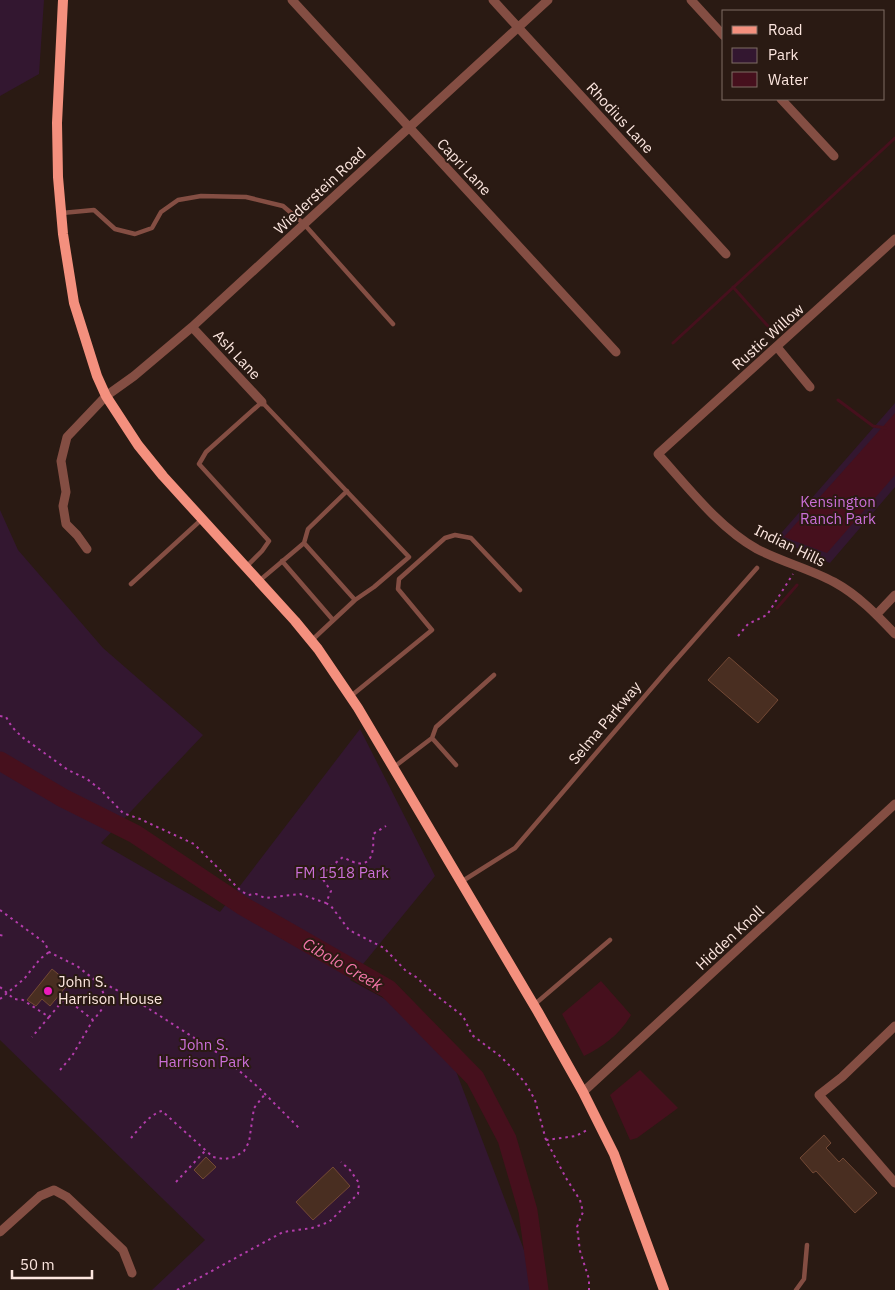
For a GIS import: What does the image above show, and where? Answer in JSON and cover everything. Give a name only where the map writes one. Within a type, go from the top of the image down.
[{"type":"main road","points":[[63,0],[57,123],[61,213],[74,303],[97,376],[106,396],[138,445],[311,641],[351,696],[462,882],[583,1092],[614,1154],[664,1290]]},
{"type":"street","name":"Capri Lane","points":[[292,0],[616,352]]},
{"type":"street","name":"Rhodius Lane","points":[[493,0],[726,254]]},
{"type":"street","name":"Wiederstein Road","points":[[88,549],[66,524],[63,506],[66,492],[61,460],[67,437],[106,396],[134,376],[192,327],[548,0]]},
{"type":"street","points":[[691,0],[722,34]]},
{"type":"street","points":[[782,100],[834,156]]},
{"type":"street","name":"Rustic Willow","points":[[658,454],[895,239]]},
{"type":"street","name":"Ash Lane","points":[[192,327],[262,402]]},
{"type":"street","points":[[777,347],[810,387]]},
{"type":"street","name":"Indian Hills","points":[[658,454],[712,514],[728,527],[757,548],[835,582],[877,614],[895,634]]},
{"type":"street","points":[[877,614],[895,594]]},
{"type":"street","name":"Hidden Knoll","points":[[583,1092],[895,804]]},
{"type":"street","points":[[895,1026],[842,1077],[819,1096],[895,1183]]},
{"type":"street","points":[[0,1232],[40,1196],[54,1190],[67,1197],[123,1250],[132,1273]]},
{"type":"lane","points":[[61,213],[94,210],[114,229],[135,234],[152,228],[161,212],[178,200],[201,196],[246,197],[283,206],[304,224],[393,324]]},
{"type":"lane","points":[[246,567],[262,552],[268,541],[199,464],[206,452],[262,402],[409,557],[374,587],[355,600],[311,641]]},
{"type":"lane","points":[[259,581],[304,543],[308,529],[347,491]]},
{"type":"lane","points":[[131,584],[202,519]]},
{"type":"lane","points":[[351,696],[432,630],[398,589],[399,579],[445,538],[455,535],[471,538],[520,590]]},
{"type":"lane","points":[[304,543],[355,600]]},
{"type":"lane","points":[[282,561],[333,620]]},
{"type":"lane","name":"Selma Parkway","points":[[462,882],[515,848],[757,568]]},
{"type":"lane","points":[[394,767],[432,738],[436,728],[494,674]]},
{"type":"lane","points":[[432,738],[456,765]]},
{"type":"lane","points":[[534,1005],[610,940]]},
{"type":"lane","points":[[796,1290],[804,1279],[807,1244]]},
{"type":"path","points":[[738,636],[748,624],[767,615],[777,602],[798,566]]},
{"type":"path","points":[[0,716],[6,717],[12,727],[22,737],[68,770],[87,779],[101,790],[123,813],[140,818],[194,844],[241,891],[265,898],[300,894],[331,906],[349,930],[384,948],[406,971],[463,1016],[472,1035],[500,1056],[515,1071],[535,1100],[546,1140],[580,1200],[583,1212],[578,1227],[580,1251],[589,1279],[590,1290]]},
{"type":"path","points":[[326,903],[331,891],[322,878],[324,873],[343,857],[354,863],[362,864],[369,860],[374,851],[373,834],[386,826]]},
{"type":"path","points":[[0,910],[45,943],[49,952],[77,966],[100,984],[104,994],[106,1002],[100,1013],[92,1020],[72,1056],[60,1070]]},
{"type":"path","points":[[0,935],[4,936]]},
{"type":"path","points":[[0,999],[24,979],[40,959],[49,952]]},
{"type":"path","points":[[100,984],[105,984],[132,998],[221,1055],[265,1094],[300,1129]]},
{"type":"path","points":[[0,987],[14,999],[23,1000],[49,1017]]},
{"type":"path","points":[[32,1037],[65,998],[92,1020]]},
{"type":"path","points":[[130,1138],[157,1112],[162,1111],[213,1157],[224,1159],[235,1157],[244,1151],[249,1142],[254,1108],[265,1094]]},
{"type":"path","points":[[546,1140],[576,1136],[599,1124]]},
{"type":"path","points":[[176,1182],[205,1151]]},
{"type":"path","points":[[176,1290],[283,1232],[312,1228],[329,1222],[358,1194],[359,1183],[350,1170],[341,1162]]},
{"type":"green space","points":[[0,0],[44,0],[39,74],[0,96]]},
{"type":"green space","name":"Kensington Ranch Park","points":[[895,403],[895,487],[830,563],[776,539]]},
{"type":"green space","points":[[0,510],[18,550],[103,648],[203,735],[101,843],[220,912],[360,729],[435,876],[350,980],[440,1029],[524,1250],[544,1290],[152,1290],[205,1240],[0,1040]]},
{"type":"water","name":"Kensington Ranch Park","points":[[895,413],[895,475],[827,553],[784,537]]},
{"type":"water","points":[[601,981],[631,1015],[622,1028],[610,1039],[584,1056],[562,1014]]},
{"type":"water","points":[[640,1070],[678,1108],[637,1138],[630,1140],[610,1095]]},
{"type":"building","points":[[729,657],[778,700],[758,723],[708,680]]},
{"type":"building","name":"John S. Harrison House","points":[[52,969],[69,983],[50,1006],[42,999],[36,1006],[27,1000]]},
{"type":"building","points":[[824,1135],[831,1143],[826,1148],[839,1162],[843,1158],[877,1193],[855,1213],[816,1171],[813,1173],[800,1158]]},
{"type":"building","points":[[206,1157],[216,1167],[203,1179],[194,1170]]},
{"type":"building","points":[[333,1167],[350,1186],[313,1220],[296,1202]]},
{"type":"waterway","points":[[673,343],[895,138]]},
{"type":"waterway","points":[[733,287],[775,334]]},
{"type":"waterway","points":[[838,400],[873,426],[886,428]]},
{"type":"waterway","points":[[777,608],[797,585]]},
{"type":"waterway","name":"Cibolo Creek","points":[[0,761],[63,798],[135,834],[243,906],[388,989],[475,1078],[507,1139],[528,1211],[539,1290]]},
{"type":"place","name":"John S. Harrison House","points":[[48,991]]},
{"type":"park label","name":"FM 1518 Park","points":[[342,873]]},
{"type":"park label","name":"John S. Harrison Park","points":[[204,1054]]}]
